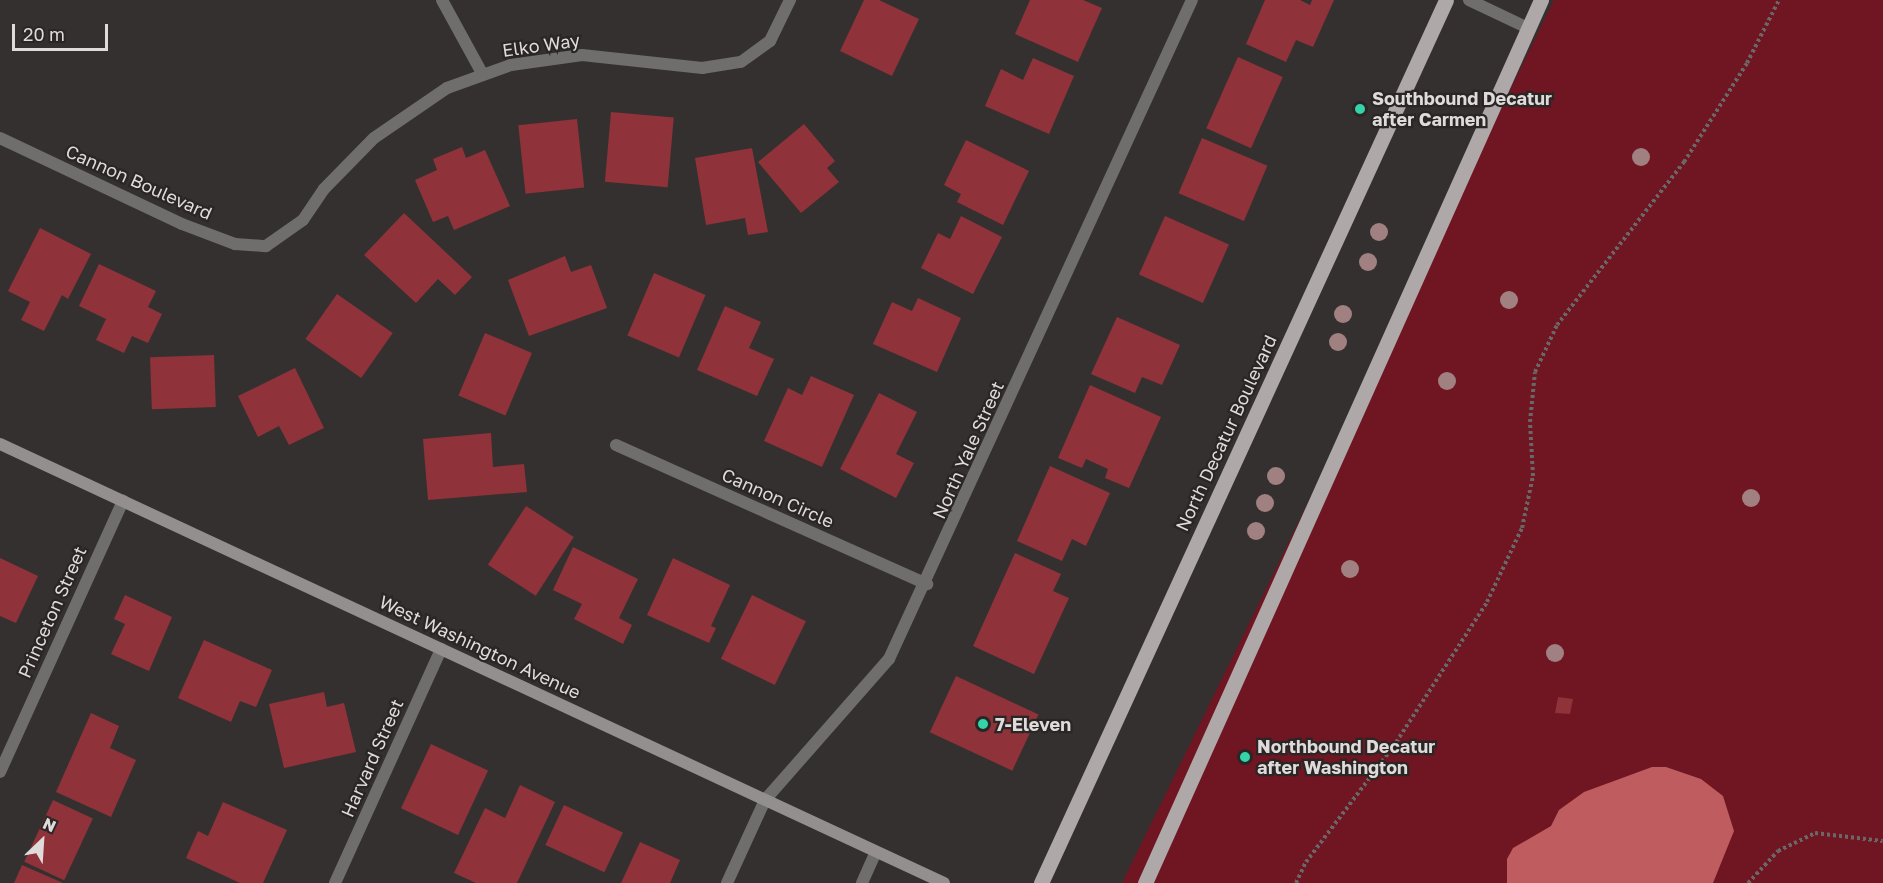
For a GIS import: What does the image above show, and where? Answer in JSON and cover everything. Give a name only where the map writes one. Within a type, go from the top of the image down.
[{"type":"main road","name":"North Decatur Boulevard","points":[[1041,883],[1446,0]]},
{"type":"main road","points":[[1145,883],[1541,0]]},
{"type":"main road","name":"West Washington Avenue","points":[[0,444],[944,883]]},
{"type":"street","points":[[442,0],[483,75]]},
{"type":"street","name":"Elko Way","points":[[266,246],[303,220],[324,189],[374,138],[447,88],[511,65],[582,55],[702,68],[741,62],[770,42],[789,0]]},
{"type":"street","name":"North Yale Street","points":[[727,883],[765,800],[889,659],[927,584],[1192,0]]},
{"type":"street","points":[[1468,0],[1528,28]]},
{"type":"street","name":"Cannon Boulevard","points":[[0,138],[182,224],[235,244],[266,246]]},
{"type":"street","name":"Cannon Circle","points":[[616,445],[927,584]]},
{"type":"street","name":"Princeton Street","points":[[0,772],[123,501]]},
{"type":"street","name":"Harvard Street","points":[[335,883],[441,649]]},
{"type":"street","points":[[862,883],[876,852]]},
{"type":"path","points":[[1296,883],[1306,862],[1393,747],[1492,591],[1522,528],[1533,476],[1530,422],[1535,372],[1557,325],[1684,162],[1748,63],[1779,0]]},
{"type":"path","points":[[1748,883],[1778,851],[1815,833],[1883,841]]},
{"type":"shaded area","points":[[1554,0],[1883,0],[1883,883],[1122,883]]},
{"type":"shaded area","points":[[1652,767],[1666,767],[1701,779],[1723,796],[1734,831],[1713,883],[1507,883],[1507,859],[1513,848],[1551,826],[1559,810],[1584,792]]},
{"type":"building","points":[[864,0],[879,0],[919,19],[892,76],[840,51]]},
{"type":"building","points":[[1030,0],[1083,0],[1102,8],[1078,62],[1015,34]]},
{"type":"building","points":[[1265,0],[1300,0],[1310,5],[1312,0],[1334,0],[1313,47],[1296,40],[1286,62],[1246,44]]},
{"type":"building","points":[[1238,57],[1283,77],[1251,148],[1206,128]]},
{"type":"building","points":[[1033,58],[1074,76],[1049,134],[985,106],[1001,69],[1023,80]]},
{"type":"building","points":[[611,112],[674,117],[668,187],[605,182]]},
{"type":"building","points":[[577,119],[584,188],[526,194],[518,125]]},
{"type":"building","points":[[804,124],[835,161],[827,168],[839,182],[801,213],[758,162]]},
{"type":"building","points":[[1202,138],[1267,166],[1244,221],[1179,193]]},
{"type":"building","points":[[966,140],[1029,171],[1003,225],[957,202],[961,194],[944,185]]},
{"type":"building","points":[[462,147],[466,158],[485,150],[510,206],[454,230],[448,216],[433,222],[415,180],[437,170],[433,159]]},
{"type":"building","points":[[752,148],[768,232],[748,235],[745,218],[706,225],[695,158]]},
{"type":"building","points":[[404,213],[472,277],[455,295],[438,279],[416,303],[364,255]]},
{"type":"building","points":[[961,216],[1002,237],[973,294],[921,268],[938,233],[950,239]]},
{"type":"building","points":[[1165,216],[1229,244],[1203,303],[1139,274]]},
{"type":"building","points":[[40,228],[91,254],[68,299],[62,295],[44,331],[21,320],[30,302],[8,291]]},
{"type":"building","points":[[565,256],[571,272],[591,265],[607,308],[529,336],[508,280]]},
{"type":"building","points":[[99,264],[156,291],[148,307],[162,314],[148,343],[132,336],[124,353],[96,340],[106,319],[79,306]]},
{"type":"building","points":[[654,273],[706,295],[679,357],[627,336]]},
{"type":"building","points":[[337,294],[393,333],[361,378],[305,339]]},
{"type":"building","points":[[918,298],[961,318],[937,372],[873,344],[892,302],[912,311]]},
{"type":"building","points":[[725,306],[761,322],[749,348],[774,359],[757,396],[697,370]]},
{"type":"building","points":[[1117,317],[1180,345],[1162,385],[1142,377],[1135,393],[1091,374]]},
{"type":"building","points":[[485,333],[532,353],[505,416],[458,396]]},
{"type":"building","points":[[214,355],[216,407],[152,409],[150,357]]},
{"type":"building","points":[[295,368],[324,428],[289,445],[279,426],[258,437],[238,396]]},
{"type":"building","points":[[811,376],[854,395],[822,467],[764,441],[788,388],[802,395]]},
{"type":"building","points":[[1090,385],[1161,417],[1129,488],[1105,478],[1108,469],[1086,459],[1082,468],[1058,458]]},
{"type":"building","points":[[879,393],[917,412],[896,454],[914,463],[896,498],[840,469]]},
{"type":"building","points":[[491,433],[493,467],[524,464],[527,492],[428,500],[423,439]]},
{"type":"building","points":[[1050,466],[1110,493],[1086,546],[1072,539],[1062,561],[1017,541]]},
{"type":"building","points":[[526,506],[574,537],[536,596],[488,565]]},
{"type":"building","points":[[573,547],[638,579],[619,618],[632,625],[623,644],[574,619],[582,604],[553,590]]},
{"type":"building","points":[[1015,553],[1061,574],[1053,591],[1069,598],[1034,674],[973,646]]},
{"type":"building","points":[[0,558],[38,576],[16,623],[0,616]]},
{"type":"building","points":[[673,558],[730,585],[711,626],[716,628],[709,643],[647,615]]},
{"type":"building","points":[[125,595],[172,617],[149,671],[111,654],[125,624],[114,619]]},
{"type":"building","points":[[752,595],[806,621],[775,685],[721,659]]},
{"type":"building","points":[[204,640],[272,670],[256,707],[240,701],[231,722],[178,698]]},
{"type":"building","name":"7-Eleven","points":[[956,676],[1038,714],[1012,771],[930,732]]},
{"type":"building","points":[[324,692],[327,707],[344,703],[356,752],[284,768],[269,704]]},
{"type":"building","points":[[1558,697],[1573,699],[1570,714],[1555,713]]},
{"type":"building","points":[[91,713],[119,726],[110,748],[136,760],[111,817],[56,792]]},
{"type":"building","points":[[431,744],[488,771],[458,835],[401,808]]},
{"type":"building","points":[[520,785],[555,802],[517,883],[476,883],[454,873],[485,808],[505,818]]},
{"type":"building","points":[[53,800],[93,819],[64,880],[24,862]]},
{"type":"building","points":[[223,802],[287,830],[263,883],[240,883],[186,858],[198,831],[208,836]]},
{"type":"building","points":[[564,805],[623,832],[604,872],[545,845]]},
{"type":"building","points":[[640,842],[680,860],[670,883],[621,883]]},
{"type":"building","points":[[22,865],[63,883],[14,883]]},
{"type":"place","name":"Southbound Decatur after Carmen","points":[[1360,109]]},
{"type":"place","name":"7-Eleven","points":[[983,724]]},
{"type":"place","name":"Northbound Decatur after Washington","points":[[1245,757]]}]
